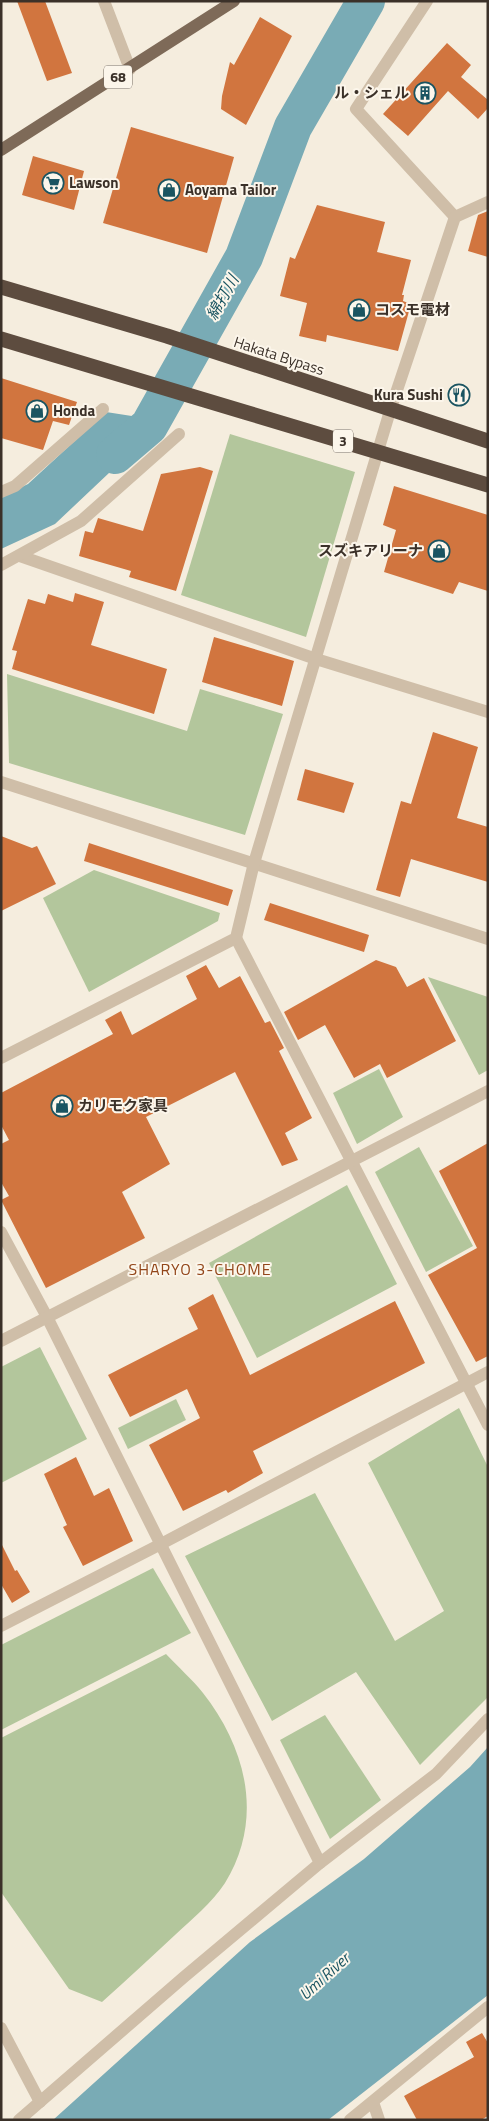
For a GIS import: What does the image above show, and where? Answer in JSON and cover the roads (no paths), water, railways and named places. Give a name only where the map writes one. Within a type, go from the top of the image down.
[{"type":"highway","name":"Hakata Bypass","points":[[1,287],[167,336],[390,411],[488,441]]},
{"type":"highway","name":"3","points":[[1,339],[132,380],[198,397],[488,485]]},
{"type":"main road","name":"68","points":[[1,150],[234,1]]},
{"type":"street","points":[[104,1],[130,69]]},
{"type":"street","points":[[427,1],[356,109],[455,217]]},
{"type":"street","points":[[488,202],[455,217],[390,411],[254,862],[236,938],[488,1425]]},
{"type":"street","points":[[1,492],[15,486],[103,409]]},
{"type":"street","points":[[1,565],[81,521],[179,434]]},
{"type":"street","points":[[20,556],[316,659],[488,712]]},
{"type":"street","points":[[1,782],[488,938]]},
{"type":"street","points":[[1,1058],[236,938]]},
{"type":"street","points":[[1,1341],[488,1091]]},
{"type":"street","points":[[1,1232],[47,1317],[320,1863]]},
{"type":"street","points":[[1,1626],[488,1372]]},
{"type":"street","points":[[20,2120],[184,1977],[320,1863],[436,1774],[488,1719]]},
{"type":"street","points":[[350,2120],[488,2007]]},
{"type":"street","points":[[1,2028],[40,2102]]},
{"type":"street","points":[[373,2102],[379,2120]]},
{"type":"water","points":[[106,412],[164,421],[55,524],[1,549],[1,497],[28,484]]},
{"type":"water","name":"Umi River","points":[[488,1747],[488,1995],[328,2120],[53,2120],[250,1942],[364,1859],[470,1767]]},
{"type":"waterway","name":"綿打川","points":[[115,455],[149,426],[244,257],[293,127],[366,1]]},
{"type":"place","name":"ル・シェル","points":[[425,93]]},
{"type":"place","name":"Lawson","points":[[53,183]]},
{"type":"place","name":"Aoyama Tailor","points":[[169,190]]},
{"type":"place","name":"コスモ電材","points":[[359,310]]},
{"type":"place","name":"Kura Sushi","points":[[459,395]]},
{"type":"place","name":"Honda","points":[[37,411]]},
{"type":"place","name":"スズキアリーナ","points":[[439,551]]},
{"type":"place","name":"カリモク家具","points":[[62,1106]]},
{"type":"district","name":"SHARYO 3-CHOME","points":[[200,1269]]}]
